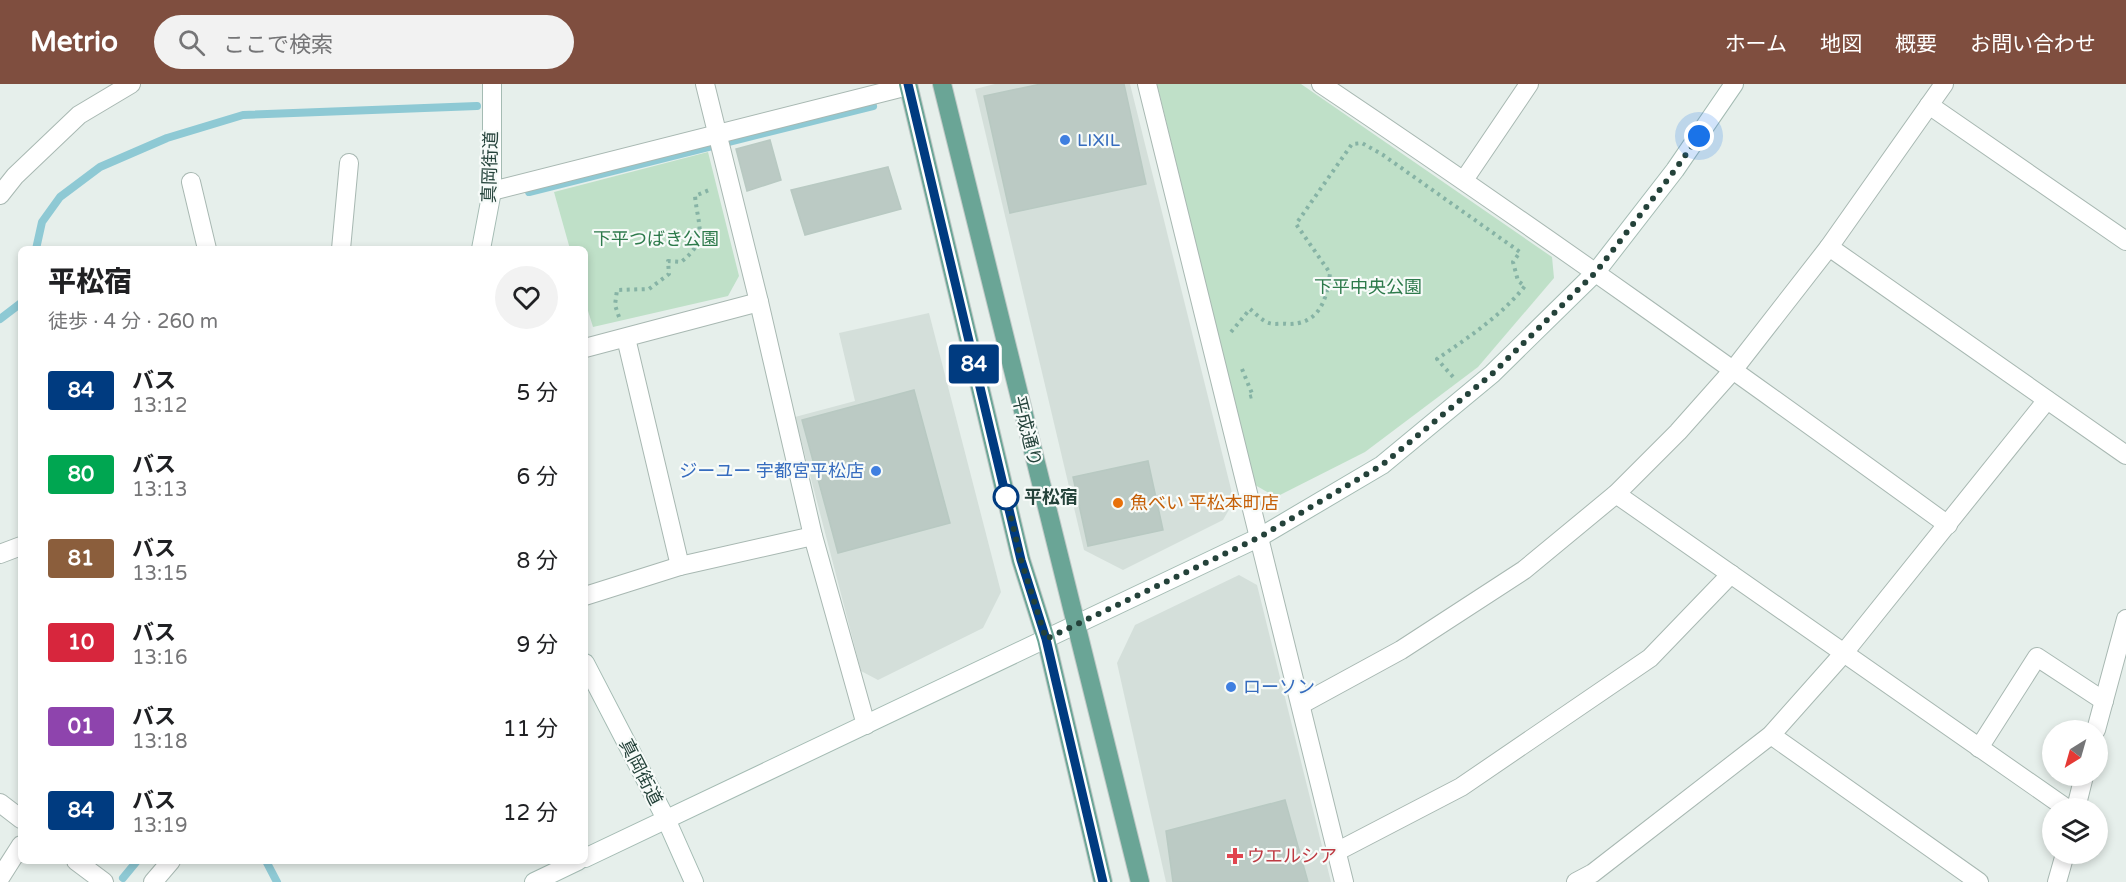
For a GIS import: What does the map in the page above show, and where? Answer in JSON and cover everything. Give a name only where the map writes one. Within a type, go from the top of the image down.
[{"type":"main road","name":"平成通り","points":[[942,84],[1140,882]]},
{"type":"main road","name":"平成通り","points":[[908,85],[1021,560],[1046,639],[1103,882]]},
{"type":"street","points":[[0,195],[15,176],[79,115],[131,84]]},
{"type":"street","name":"真岡街道","points":[[482,246],[492,191],[492,84]]},
{"type":"street","points":[[705,84],[759,302],[813,536],[866,725]]},
{"type":"street","points":[[1147,84],[1302,704],[1344,882]]},
{"type":"street","points":[[1321,84],[1464,180],[1734,369],[1948,525]]},
{"type":"street","points":[[1464,180],[1529,84]]},
{"type":"street","points":[[588,857],[1260,537],[1382,465],[1492,374],[1596,272],[1675,170],[1734,84]]},
{"type":"street","points":[[1302,704],[1401,650],[1524,570],[1616,494],[1678,432],[1734,369],[1828,248],[1944,84]]},
{"type":"street","points":[[492,191],[908,85]]},
{"type":"street","points":[[1929,105],[2126,241]]},
{"type":"street","points":[[341,246],[349,163]]},
{"type":"street","points":[[191,182],[206,246]]},
{"type":"street","points":[[1828,248],[2126,455]]},
{"type":"street","points":[[588,347],[627,340],[759,302]]},
{"type":"street","points":[[627,340],[680,566]]},
{"type":"street","points":[[1576,882],[1599,877],[1771,735],[1843,654],[2047,400]]},
{"type":"street","points":[[1616,494],[2052,798]]},
{"type":"street","points":[[588,595],[680,566],[813,536]]},
{"type":"street","points":[[0,554],[18,547]]},
{"type":"street","points":[[1338,851],[1461,787],[1650,658],[1731,574]]},
{"type":"street","points":[[2099,720],[2126,619]]},
{"type":"street","points":[[1979,748],[2037,657],[2104,701]]},
{"type":"street","name":"真岡街道","points":[[588,669],[666,819],[694,882]]},
{"type":"street","points":[[1771,735],[1979,882]]},
{"type":"street","points":[[0,803],[18,817]]},
{"type":"street","points":[[0,878],[18,850]]},
{"type":"street","points":[[80,864],[104,882]]},
{"type":"street","points":[[153,882],[168,864]]},
{"type":"street","points":[[534,882],[572,864]]},
{"type":"street","points":[[2057,882],[2062,864]]},
{"type":"path","points":[[1228,334],[1250,309],[1269,323],[1298,324],[1311,318],[1321,307],[1328,291],[1330,273],[1296,224],[1352,144],[1362,142],[1520,252],[1513,262],[1518,281],[1526,286],[1513,302],[1494,319],[1437,359],[1468,394]]},
{"type":"path","points":[[627,340],[615,305],[617,290],[649,289],[669,273],[668,261],[681,262],[694,252],[701,235],[695,196],[729,182]]},
{"type":"path","points":[[1240,365],[1253,396]]},
{"type":"shaded area","points":[[995,84],[1130,84],[1234,501],[1223,520],[1123,570],[1084,550],[975,89]]},
{"type":"shaded area","points":[[929,313],[1001,592],[983,628],[878,680],[861,671],[795,417],[855,401],[839,333]]},
{"type":"shaded area","points":[[1239,575],[1257,585],[1331,882],[1166,882],[1117,663],[1135,625]]},
{"type":"green space","name":"下平中央公園","points":[[1157,84],[1301,84],[1552,257],[1554,278],[1478,367],[1365,452],[1276,497],[1255,485]]},
{"type":"green space","name":"下平つばき公園","points":[[708,152],[739,276],[728,296],[593,327],[588,311],[588,246],[569,246],[554,192]]},
{"type":"building","name":"LIXIL","points":[[1041,84],[1124,84],[1146,184],[1010,213],[984,96]]},
{"type":"building","points":[[770,140],[781,180],[747,191],[736,149]]},
{"type":"building","points":[[888,167],[901,209],[805,235],[791,190]]},
{"type":"building","name":"ジーユー 宇都宮平松店","points":[[914,390],[950,523],[838,553],[802,420]]},
{"type":"building","name":"魚べい 平松本町店","points":[[1148,461],[1163,530],[1088,546],[1073,477]]},
{"type":"building","name":"ウエルシア","points":[[1285,800],[1308,882],[1173,882],[1166,831]]},
{"type":"waterway","points":[[37,246],[42,222],[60,197],[100,167],[167,138],[243,115],[477,106]]},
{"type":"waterway","points":[[529,192],[873,106]]},
{"type":"waterway","points":[[0,319],[18,305]]},
{"type":"waterway","points":[[123,878],[135,864]]},
{"type":"waterway","points":[[268,864],[277,882]]},
{"type":"bus line","name":"84","points":[[908,84],[1021,560],[1046,639],[1103,882]]},
{"type":"place","name":"LIXIL","points":[[1065,140]]},
{"type":"place","name":"ジーユー 宇都宮平松店","points":[[876,471]]},
{"type":"place","name":"平松宿","points":[[1006,497]]},
{"type":"place","name":"魚べい 平松本町店","points":[[1118,503]]},
{"type":"place","name":"ローソン","points":[[1231,687]]},
{"type":"place","name":"ウエルシア","points":[[1235,856]]},
{"type":"route","points":[[1006,497],[1005,492],[1021,560],[1046,639],[1260,537],[1382,465],[1492,374],[1596,272],[1699,136]]}]
